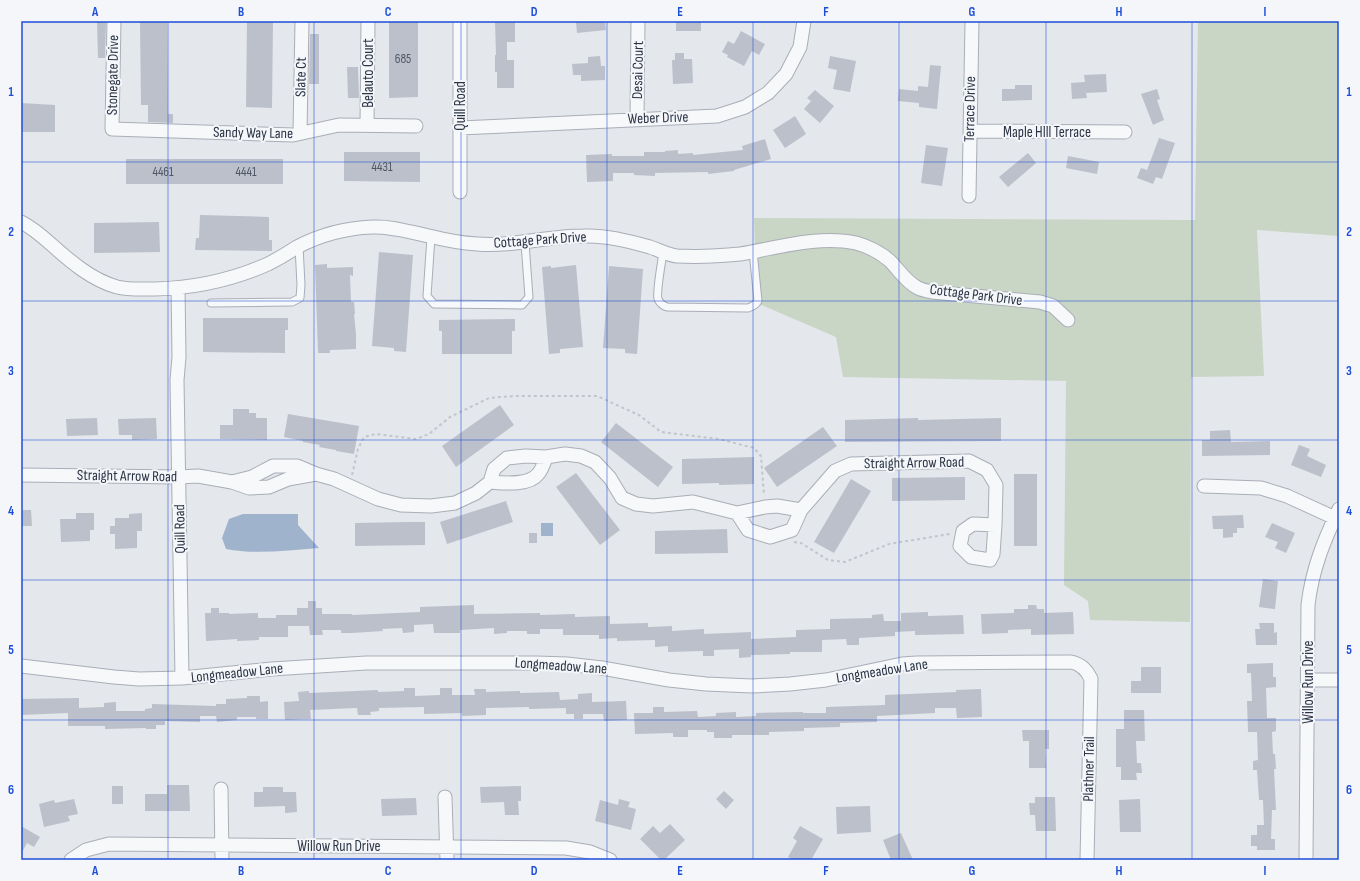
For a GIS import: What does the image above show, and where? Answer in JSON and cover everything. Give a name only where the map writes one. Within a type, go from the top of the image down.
[{"type":"street","name":"Stonegate Drive","points":[[112,129],[114,21]]},
{"type":"street","name":"Slate Ct","points":[[300,133],[302,21]]},
{"type":"street","name":"Belauto Court","points":[[367,126],[368,21]]},
{"type":"street","name":"Quill Road","points":[[460,21],[460,192]]},
{"type":"street","name":"Desai Court","points":[[637,119],[638,21]]},
{"type":"street","name":"Weber Drive","points":[[460,128],[717,116],[745,107],[768,93],[786,74],[800,47],[804,21]]},
{"type":"street","name":"Terrace Drive","points":[[969,196],[972,21]]},
{"type":"street","name":"Sandy Way Lane","points":[[112,129],[293,135],[339,125],[416,126]]},
{"type":"street","name":"Maple HIll Terrace","points":[[970,131],[1125,132]]},
{"type":"street","name":"Cottage Park Drive","points":[[21,222],[35,230],[85,272],[117,287],[137,290],[178,288],[207,284],[235,277],[270,263],[299,246],[323,236],[343,230],[370,227],[392,227],[454,242],[480,244],[525,243],[584,236],[627,242],[675,256],[738,254],[813,242],[831,241],[856,244],[874,250],[889,260],[904,278],[918,288],[932,292],[1040,302],[1053,306],[1068,320]]},
{"type":"street","name":"Quill Road","points":[[178,288],[177,380],[182,678]]},
{"type":"street","name":"Straight Arrow Road","points":[[232,482],[252,477],[272,466],[297,466],[316,474],[334,479],[378,499],[401,505],[431,506],[455,503],[476,493],[490,482],[494,469],[507,458],[526,456],[546,457],[565,454],[581,456],[595,462],[610,478],[622,498],[636,504],[653,506],[693,502],[737,513],[777,506],[801,510]]},
{"type":"street","points":[[490,482],[525,482],[538,475],[546,457]]},
{"type":"street","name":"Straight Arrow Road","points":[[737,513],[748,530],[770,537],[792,530],[801,510],[835,471],[851,464],[969,461],[987,470],[996,484],[993,554],[990,560],[971,557],[960,546],[963,531]]},
{"type":"street","name":"Straight Arrow Road","points":[[21,475],[198,476],[232,482],[249,488],[269,487],[288,479],[316,474]]},
{"type":"street","points":[[1204,486],[1261,488],[1337,514]]},
{"type":"street","name":"Willow Run Drive","points":[[1306,860],[1308,605],[1318,557],[1337,514]]},
{"type":"street","points":[[963,531],[973,524],[995,525]]},
{"type":"street","name":"Longmeadow Lane","points":[[21,666],[114,678],[139,679],[182,678],[352,663],[536,663],[567,664],[602,668],[669,680],[706,684],[752,686],[826,680],[902,664],[1031,662],[1075,663],[1085,669],[1090,679]]},
{"type":"street","name":"Plathner Trail","points":[[1087,860],[1090,679]]},
{"type":"street","points":[[1308,680],[1339,680]]},
{"type":"street","points":[[221,789],[222,860]]},
{"type":"street","points":[[445,797],[447,854]]},
{"type":"street","name":"Willow Run Drive","points":[[70,860],[86,850],[109,844],[222,845],[447,854],[566,848],[590,852],[610,860]]},
{"type":"lane","points":[[430,237],[427,296],[434,304],[522,305],[529,297],[525,243]]},
{"type":"lane","points":[[211,303],[292,302],[300,298],[301,285],[299,246]]},
{"type":"lane","points":[[663,252],[658,291],[658,299],[662,305],[667,308],[748,308],[753,306],[758,301],[754,251]]},
{"type":"path","points":[[350,486],[358,449],[364,437],[376,434],[416,439],[429,434],[450,417],[489,398],[515,396],[597,396],[638,415],[661,432],[719,439],[754,448],[761,456],[765,507]]},
{"type":"path","points":[[793,542],[801,544],[828,560],[845,562],[889,544],[963,531]]},
{"type":"green space","points":[[1198,21],[1339,21],[1339,236],[1257,230],[1264,376],[1191,377],[1190,622],[1090,620],[1088,601],[1064,585],[1066,381],[843,377],[836,337],[757,303],[754,218],[1195,220]]},
{"type":"water","points":[[243,514],[298,514],[298,525],[319,548],[260,552],[226,549],[222,538],[229,519]]},
{"type":"water","points":[[541,523],[553,523],[553,536],[541,536]]},
{"type":"building","points":[[97,21],[106,21],[105,58],[98,58]]},
{"type":"building","points":[[140,21],[167,21],[168,114],[173,114],[173,123],[148,122],[148,105],[141,105]]},
{"type":"building","points":[[247,21],[273,21],[272,108],[246,107]]},
{"type":"building","points":[[389,21],[418,21],[418,97],[389,98]]},
{"type":"building","points":[[495,21],[515,21],[515,42],[507,42],[507,60],[514,60],[514,88],[497,88],[497,72],[495,72]]},
{"type":"building","points":[[576,21],[605,21],[606,30],[577,33]]},
{"type":"building","points":[[676,21],[701,21],[701,31],[676,31]]},
{"type":"building","points":[[741,31],[765,44],[759,55],[752,51],[744,66],[727,57],[728,55],[722,52],[728,41],[734,44]]},
{"type":"building","points":[[310,34],[319,34],[319,84],[309,84]]},
{"type":"building","points":[[675,53],[684,53],[684,59],[692,59],[693,83],[673,84],[672,60],[675,60]]},
{"type":"building","points":[[600,56],[601,66],[605,66],[605,80],[581,81],[581,75],[573,75],[572,64],[588,63],[588,57]]},
{"type":"building","points":[[830,56],[856,61],[850,92],[833,89],[837,70],[828,68]]},
{"type":"building","points":[[930,65],[941,66],[937,109],[919,107],[919,103],[898,101],[899,89],[918,91],[918,86],[928,87]]},
{"type":"building","points":[[347,67],[358,67],[359,98],[348,98]]},
{"type":"building","points":[[1106,74],[1107,92],[1086,93],[1087,98],[1072,99],[1071,83],[1085,82],[1084,75]]},
{"type":"building","points":[[1015,85],[1032,85],[1032,100],[1002,101],[1002,89],[1015,89]]},
{"type":"building","points":[[1157,89],[1160,99],[1157,100],[1164,120],[1153,125],[1141,94]]},
{"type":"building","points":[[815,90],[834,106],[820,123],[804,109],[811,101],[807,98]]},
{"type":"building","points":[[21,103],[55,105],[55,132],[21,132]]},
{"type":"building","points":[[795,116],[806,134],[785,148],[773,130]]},
{"type":"building","points":[[1159,138],[1175,143],[1162,179],[1156,177],[1153,184],[1137,178],[1141,168],[1147,170]]},
{"type":"building","points":[[765,139],[771,159],[734,171],[708,174],[708,172],[655,173],[655,176],[634,175],[634,173],[613,173],[613,181],[587,182],[586,155],[612,154],[612,156],[644,156],[644,152],[665,152],[678,150],[678,154],[693,153],[693,155],[743,150],[742,146]]},
{"type":"building","points":[[926,145],[948,148],[942,186],[921,183]]},
{"type":"building","points":[[344,152],[420,152],[420,182],[344,181]]},
{"type":"building","points":[[1028,153],[1036,163],[1008,187],[999,177]]},
{"type":"building","points":[[1068,156],[1099,162],[1097,174],[1066,168]]},
{"type":"building","points":[[126,159],[283,159],[283,184],[126,184]]},
{"type":"building","points":[[200,215],[269,217],[269,240],[272,240],[272,251],[195,250],[196,238],[199,238]]},
{"type":"building","points":[[159,222],[160,252],[94,253],[94,223]]},
{"type":"building","points":[[379,252],[413,255],[406,352],[394,351],[394,348],[372,346]]},
{"type":"building","points":[[327,264],[327,268],[353,267],[353,276],[350,275],[351,302],[354,302],[355,314],[356,349],[330,350],[330,353],[318,353],[315,265]]},
{"type":"building","points":[[576,265],[583,347],[560,349],[560,353],[549,354],[542,267],[551,266],[551,268]]},
{"type":"building","points":[[609,266],[643,269],[637,354],[625,353],[625,349],[603,348]]},
{"type":"building","points":[[203,318],[288,318],[288,330],[285,330],[285,353],[203,352]]},
{"type":"building","points":[[515,319],[515,331],[512,331],[512,354],[442,354],[442,331],[439,331],[439,320]]},
{"type":"building","points":[[500,405],[514,425],[456,467],[442,446]]},
{"type":"building","points":[[233,409],[249,409],[249,413],[256,413],[256,418],[267,418],[267,440],[220,439],[220,425],[233,425]]},
{"type":"building","points":[[288,414],[359,426],[354,454],[319,447],[320,445],[284,437]]},
{"type":"building","points":[[97,418],[98,435],[67,436],[66,419]]},
{"type":"building","points":[[156,418],[157,439],[132,440],[132,435],[119,435],[118,419]]},
{"type":"building","points":[[918,418],[918,420],[1001,418],[1001,441],[845,442],[845,420]]},
{"type":"building","points":[[616,423],[673,467],[658,487],[601,442]]},
{"type":"building","points":[[823,427],[837,446],[777,487],[764,468]]},
{"type":"building","points":[[1230,430],[1231,442],[1270,441],[1270,455],[1202,456],[1202,440],[1210,440],[1210,431]]},
{"type":"building","points":[[1299,445],[1310,449],[1307,456],[1326,465],[1321,477],[1291,465]]},
{"type":"building","points":[[754,457],[754,484],[682,484],[682,459]]},
{"type":"building","points":[[576,473],[620,530],[600,545],[556,487]]},
{"type":"building","points":[[1014,474],[1037,474],[1037,546],[1014,546]]},
{"type":"building","points":[[965,477],[965,500],[892,501],[892,478]]},
{"type":"building","points":[[851,479],[871,491],[834,553],[814,542]]},
{"type":"building","points":[[506,501],[513,522],[447,544],[440,522]]},
{"type":"building","points":[[21,510],[31,510],[32,526],[21,526]]},
{"type":"building","points":[[76,513],[94,513],[94,530],[90,530],[90,541],[61,542],[60,519],[76,519]]},
{"type":"building","points":[[142,513],[142,531],[137,531],[137,548],[115,549],[115,534],[110,534],[110,526],[115,526],[115,518],[129,518],[129,514]]},
{"type":"building","points":[[1243,515],[1244,528],[1237,528],[1237,533],[1233,533],[1233,537],[1223,538],[1223,529],[1213,529],[1212,516]]},
{"type":"building","points":[[425,522],[425,545],[355,546],[355,523]]},
{"type":"building","points":[[1272,523],[1295,533],[1286,553],[1275,548],[1278,542],[1265,537]]},
{"type":"building","points":[[727,529],[728,553],[655,554],[655,531]]},
{"type":"building","points":[[529,533],[537,533],[537,543],[529,543]]},
{"type":"building","points":[[1263,579],[1278,581],[1275,609],[1259,607]]},
{"type":"building","points":[[308,601],[316,601],[316,608],[322,608],[322,614],[352,615],[420,612],[420,607],[474,605],[474,614],[540,613],[540,615],[575,614],[575,617],[610,616],[610,624],[648,623],[648,627],[672,626],[672,631],[704,629],[704,634],[751,632],[751,639],[796,637],[796,630],[830,629],[830,619],[872,618],[872,615],[883,614],[884,621],[901,621],[901,613],[928,612],[928,616],[963,615],[964,634],[915,635],[915,631],[895,632],[895,636],[859,638],[859,645],[847,645],[846,639],[822,640],[822,652],[790,652],[790,654],[751,655],[751,657],[739,658],[739,649],[714,650],[714,656],[703,656],[703,651],[668,652],[668,646],[655,647],[655,640],[617,641],[617,638],[599,639],[599,635],[563,635],[563,629],[540,629],[540,634],[527,634],[527,631],[507,631],[507,633],[494,634],[494,628],[460,630],[460,633],[434,633],[433,624],[414,625],[414,632],[403,633],[402,628],[352,633],[341,633],[341,630],[322,630],[323,635],[310,635],[309,626],[288,626],[288,637],[259,637],[259,640],[237,641],[237,639],[206,641],[205,613],[211,613],[211,608],[219,608],[219,613],[258,613],[258,618],[276,618],[276,615],[297,615],[297,608],[308,608]]},
{"type":"building","points":[[1028,605],[1036,605],[1037,609],[1044,609],[1044,613],[1073,612],[1074,634],[1031,635],[1031,629],[1008,630],[1008,633],[982,634],[981,614],[1014,613],[1014,609],[1028,609]]},
{"type":"building","points":[[1259,623],[1274,623],[1274,633],[1277,632],[1277,645],[1256,645],[1255,629],[1260,629]]},
{"type":"building","points":[[1273,663],[1273,677],[1276,677],[1276,687],[1266,688],[1267,718],[1276,718],[1276,731],[1272,732],[1273,754],[1275,754],[1276,769],[1274,769],[1276,810],[1272,810],[1271,839],[1275,839],[1275,850],[1257,850],[1257,846],[1251,846],[1251,835],[1257,835],[1257,825],[1264,825],[1263,800],[1259,800],[1257,770],[1253,770],[1253,761],[1258,760],[1257,732],[1248,732],[1247,701],[1252,701],[1251,673],[1247,673],[1247,664]]},
{"type":"building","points":[[1141,667],[1161,667],[1161,693],[1131,693],[1131,681],[1141,681]]},
{"type":"building","points":[[404,688],[415,688],[415,696],[440,695],[440,688],[452,688],[452,695],[475,695],[474,689],[486,689],[486,692],[559,692],[560,700],[578,699],[578,694],[592,693],[592,702],[626,701],[627,720],[604,721],[603,714],[583,714],[583,719],[574,719],[574,714],[566,714],[566,708],[486,708],[486,715],[462,716],[462,713],[424,714],[424,707],[379,708],[379,711],[370,712],[371,715],[358,715],[357,708],[310,710],[311,719],[285,720],[284,702],[299,701],[298,692],[309,691],[309,693],[378,690],[378,692],[404,691]]},
{"type":"building","points":[[981,689],[982,717],[957,718],[956,708],[935,708],[935,713],[877,716],[877,722],[840,723],[840,727],[804,728],[804,731],[769,732],[769,735],[732,735],[732,738],[714,738],[714,732],[707,732],[707,730],[688,730],[688,737],[673,737],[673,733],[635,734],[634,713],[653,713],[653,707],[664,707],[664,712],[697,711],[698,717],[716,716],[716,713],[736,712],[736,717],[756,716],[756,713],[826,713],[826,707],[885,705],[885,695],[956,692],[956,690]]},
{"type":"building","points":[[247,696],[260,696],[260,702],[268,701],[268,719],[256,719],[256,717],[237,717],[237,720],[217,722],[216,716],[200,716],[200,722],[165,721],[165,725],[156,725],[156,729],[105,729],[105,726],[68,726],[68,713],[21,715],[21,699],[79,698],[79,708],[104,707],[104,703],[116,702],[116,711],[145,711],[145,709],[152,708],[152,704],[216,706],[216,704],[226,704],[226,699],[247,698]]},
{"type":"building","points":[[1124,710],[1144,710],[1145,741],[1136,741],[1137,763],[1141,763],[1142,773],[1136,773],[1137,780],[1121,780],[1121,767],[1116,767],[1116,729],[1124,729]]},
{"type":"building","points":[[1022,730],[1049,730],[1049,749],[1045,749],[1046,768],[1029,768],[1029,741],[1023,741]]},
{"type":"building","points":[[167,785],[189,785],[190,811],[145,811],[145,794],[167,794]]},
{"type":"building","points":[[112,786],[123,786],[123,804],[112,804]]},
{"type":"building","points":[[521,786],[521,801],[518,801],[519,815],[505,815],[504,802],[481,803],[480,787]]},
{"type":"building","points":[[263,787],[283,787],[283,792],[296,792],[297,812],[285,813],[285,806],[254,807],[254,792],[263,792]]},
{"type":"building","points":[[724,791],[734,800],[726,809],[716,799]]},
{"type":"building","points":[[1035,797],[1055,797],[1056,831],[1036,831],[1035,815],[1030,815],[1029,803],[1035,803]]},
{"type":"building","points":[[416,798],[417,815],[382,816],[381,799]]},
{"type":"building","points":[[74,799],[78,814],[68,816],[70,821],[44,827],[39,804],[54,800],[55,803]]},
{"type":"building","points":[[619,799],[630,802],[628,807],[636,809],[631,830],[595,821],[600,800],[618,805]]},
{"type":"building","points":[[1140,799],[1141,832],[1120,832],[1119,800]]},
{"type":"building","points":[[870,806],[871,832],[837,834],[836,807]]},
{"type":"building","points":[[670,824],[685,840],[664,860],[661,860],[640,839],[653,826],[660,833]]},
{"type":"building","points":[[21,826],[40,837],[34,847],[27,843],[21,854]]},
{"type":"building","points":[[800,826],[823,839],[811,860],[794,860],[788,857],[797,841],[793,838]]},
{"type":"building","points":[[901,833],[913,860],[891,860],[883,840]]}]
